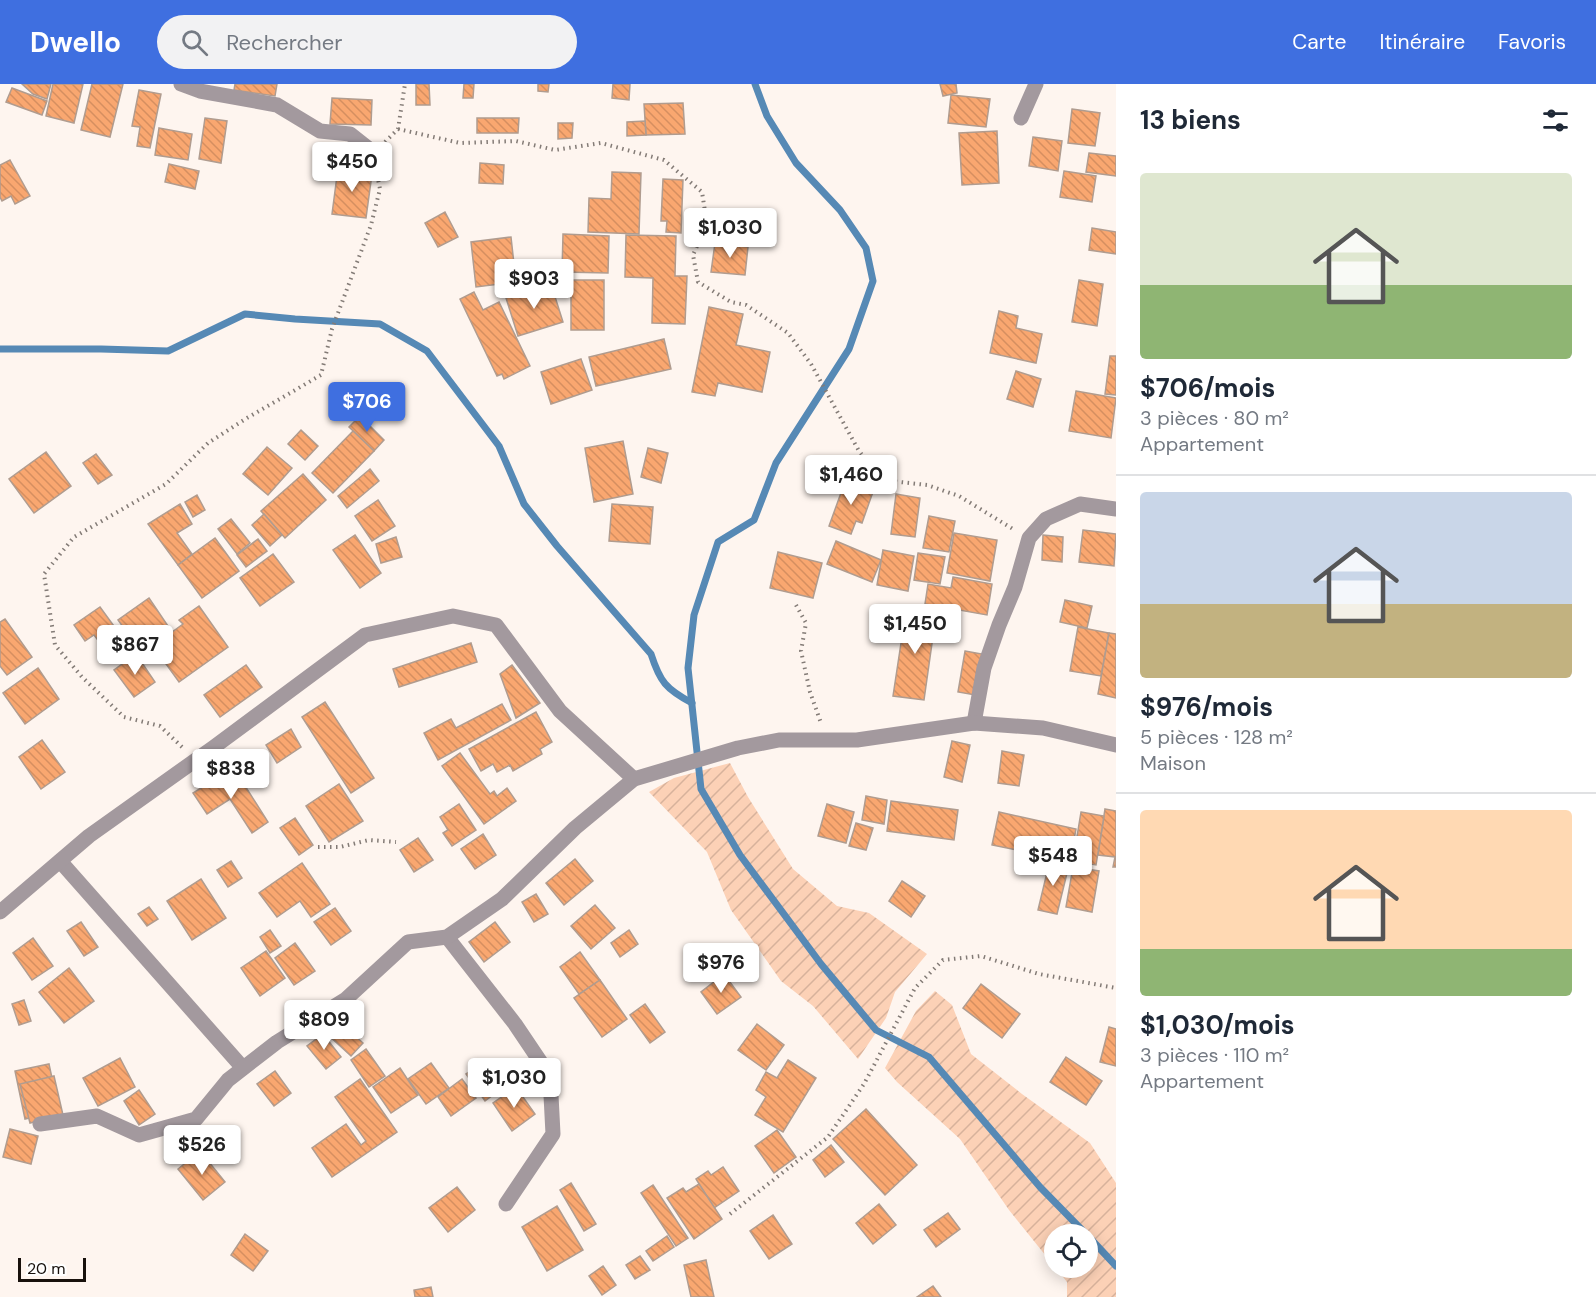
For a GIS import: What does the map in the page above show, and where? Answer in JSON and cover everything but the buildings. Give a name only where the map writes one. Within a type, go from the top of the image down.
[{"type":"street","points":[[181,84],[200,91],[278,105],[320,131],[350,134],[374,153]]},
{"type":"street","points":[[1021,118],[1035,84]]},
{"type":"street","points":[[974,723],[984,668],[1015,586],[1029,538],[1046,519],[1080,504],[1116,509]]},
{"type":"street","points":[[0,912],[89,836],[365,635],[453,616],[496,625],[560,711],[634,778]]},
{"type":"street","points":[[40,1124],[97,1116],[139,1135],[196,1119],[228,1080],[277,1042],[346,999],[408,942],[447,937],[502,898],[575,828],[634,778],[738,748],[779,740],[857,740],[974,723],[1043,728],[1116,745]]},
{"type":"street","points":[[60,861],[243,1068]]},
{"type":"street","points":[[447,937],[514,1024],[550,1076],[553,1134],[506,1204]]},
{"type":"path","points":[[196,760],[160,726],[124,717],[82,677],[55,645],[44,574],[74,537],[166,484],[208,443],[321,375],[332,330],[371,225],[380,189],[374,153],[398,129],[405,84]]},
{"type":"path","points":[[398,129],[460,142],[516,141],[555,150],[601,143],[664,160],[702,192],[707,224],[693,255],[699,282],[731,302],[746,305],[788,333],[811,364],[859,451],[882,480],[927,485],[959,496],[1029,538]]},
{"type":"path","points":[[796,605],[806,623],[801,651],[810,692],[827,740]]},
{"type":"path","points":[[318,847],[340,847],[369,840],[396,842]]},
{"type":"path","points":[[730,1214],[828,1137],[864,1084],[915,988],[943,960],[981,956],[1039,974],[1116,988]]},
{"type":"shaded area","points":[[730,763],[748,797],[793,869],[837,906],[869,913],[927,954],[895,992],[886,1018],[858,1059],[813,1006],[781,981],[731,910],[707,852],[649,792],[674,778]]},
{"type":"shaded area","points":[[935,991],[952,1005],[971,1054],[1090,1143],[1116,1183],[1116,1297],[1067,1297],[1067,1282],[1064,1278],[1098,1278],[1098,1224],[1044,1224],[1044,1254],[1009,1210],[960,1139],[897,1082],[885,1068],[916,1011]]},
{"type":"waterway","points":[[755,84],[767,116],[796,163],[840,210],[866,248],[873,281],[849,349],[776,463],[754,520],[718,542],[694,615],[688,668],[701,789],[740,855],[821,964],[876,1030],[929,1057],[1040,1187],[1076,1224]]},
{"type":"waterway","points":[[1,349],[168,351],[245,314],[380,324],[427,351],[499,446],[524,504],[557,546],[651,654],[665,684],[692,703]]},
{"type":"waterway","points":[[1098,1247],[1116,1266]]}]
